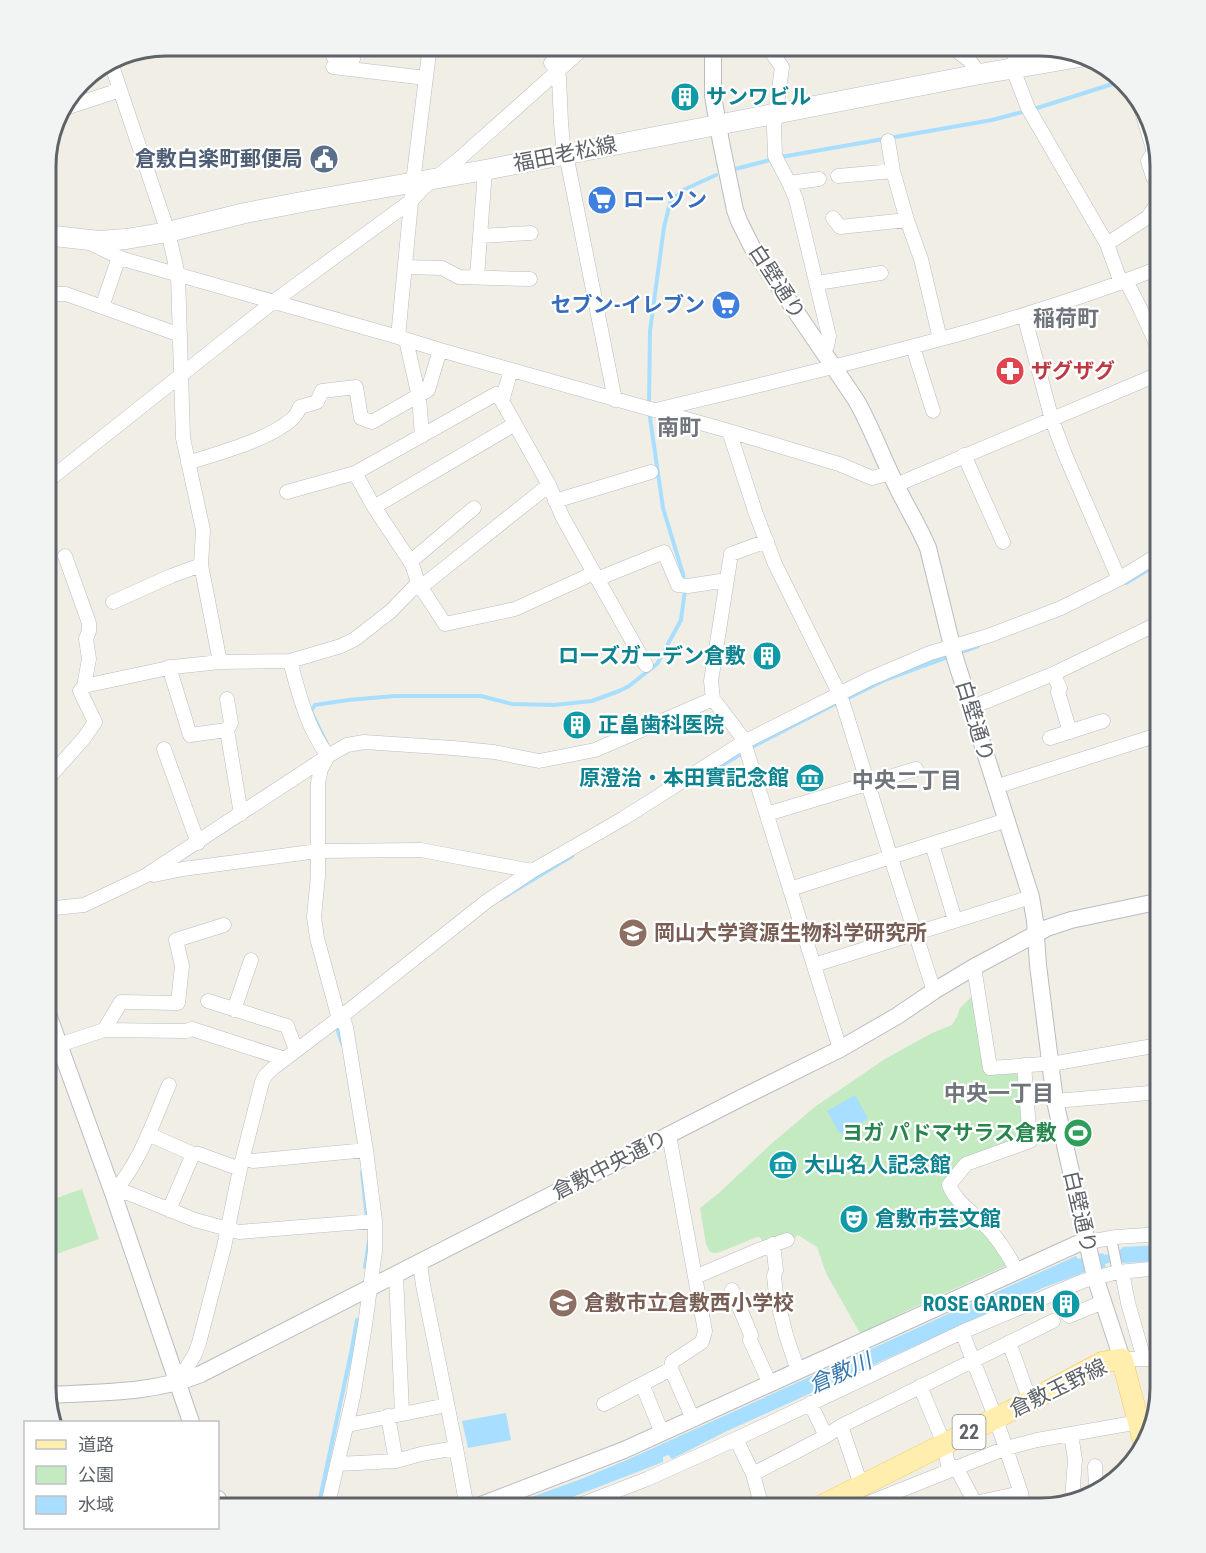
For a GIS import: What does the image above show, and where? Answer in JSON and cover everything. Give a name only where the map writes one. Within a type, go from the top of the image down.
[{"type":"main road","name":"福田老松線","points":[[56,236],[99,241],[126,239],[168,232],[245,213],[412,192],[435,178],[1067,59]]},
{"type":"main road","name":"倉敷玉野線","points":[[867,1498],[944,1444],[1103,1362],[1122,1359],[1142,1430]]},
{"type":"street","points":[[333,56],[353,59]]},
{"type":"street","points":[[422,436],[419,397],[402,338],[405,267],[412,192],[429,56]]},
{"type":"street","points":[[559,56],[551,63],[556,68],[559,77],[565,155],[615,400]]},
{"type":"street","points":[[435,178],[572,56]]},
{"type":"street","name":"白壁通り","points":[[713,56],[713,96],[732,197],[739,221],[752,247],[867,420],[893,479],[928,548],[952,647],[970,708],[1031,897],[1055,1101],[1092,1261],[1122,1359]]},
{"type":"street","points":[[774,56],[782,67],[775,113],[776,159],[789,183],[801,215],[829,336],[827,345],[822,351]]},
{"type":"street","points":[[965,56],[980,74]]},
{"type":"street","points":[[1016,56],[1013,69],[1030,110],[1107,244],[1150,330]]},
{"type":"street","points":[[333,67],[426,78]]},
{"type":"street","points":[[113,69],[168,232],[178,275],[182,374],[181,422],[203,530],[201,565],[219,662]]},
{"type":"street","points":[[73,105],[120,90]]},
{"type":"street","points":[[888,141],[893,171],[921,260],[940,339]]},
{"type":"street","points":[[477,277],[485,170]]},
{"type":"street","points":[[838,176],[893,171]]},
{"type":"street","points":[[789,183],[819,179]]},
{"type":"street","points":[[56,471],[412,192]]},
{"type":"street","points":[[1107,244],[1150,214]]},
{"type":"street","points":[[833,218],[840,227],[907,220]]},
{"type":"street","points":[[480,236],[531,232]]},
{"type":"street","points":[[83,240],[119,257],[178,275],[729,431],[839,464],[872,478],[883,476],[893,479],[964,455],[1150,378]]},
{"type":"street","points":[[102,307],[119,257]]},
{"type":"street","points":[[405,267],[442,268],[459,277],[530,279]]},
{"type":"street","points":[[650,410],[834,368],[940,339],[1024,315],[1150,271]]},
{"type":"street","points":[[817,283],[881,273]]},
{"type":"street","points":[[56,294],[66,294],[180,335]]},
{"type":"street","points":[[1024,315],[1052,420],[1119,579]]},
{"type":"street","points":[[913,346],[933,411]]},
{"type":"street","points":[[188,463],[248,443],[270,433],[292,419],[300,407],[317,402],[322,391],[356,387],[361,418],[372,422],[428,390],[440,350]]},
{"type":"street","points":[[502,401],[511,370]]},
{"type":"street","points":[[287,492],[355,473],[496,393],[549,485],[562,519],[646,665]]},
{"type":"street","points":[[374,507],[515,424]]},
{"type":"street","points":[[729,431],[775,564],[841,698],[934,991]]},
{"type":"street","points":[[964,455],[1003,542]]},
{"type":"street","points":[[555,501],[651,472]]},
{"type":"street","points":[[355,473],[445,624],[515,609],[596,576],[664,552],[678,585],[727,580]]},
{"type":"street","points":[[84,686],[169,667],[219,662],[290,661],[341,646],[355,639],[420,585],[549,485]]},
{"type":"street","points":[[410,562],[474,508]]},
{"type":"street","points":[[767,541],[731,554],[711,681],[713,699],[742,737],[746,747],[840,1049]]},
{"type":"street","points":[[56,770],[95,722],[80,691],[84,686],[89,658],[86,639],[89,623],[65,556]]},
{"type":"street","points":[[177,1383],[195,1354],[218,1295],[230,1249],[262,1082],[269,1071],[340,1020],[487,901],[532,871],[746,747],[841,698],[869,679],[930,654],[1044,615],[1119,579],[1150,560]]},
{"type":"street","points":[[113,602],[201,565]]},
{"type":"street","points":[[970,708],[1053,674],[1150,627]]},
{"type":"street","points":[[290,661],[303,708],[320,746],[328,756]]},
{"type":"street","points":[[169,667],[190,735],[227,730]]},
{"type":"street","points":[[1053,674],[1060,688],[1058,692],[1070,732]]},
{"type":"street","points":[[227,699],[231,723],[227,730],[241,814]]},
{"type":"street","points":[[56,908],[84,905],[145,876],[347,745],[364,742],[474,750],[539,761],[596,750],[713,699]]},
{"type":"street","points":[[1050,738],[1103,721]]},
{"type":"street","points":[[995,788],[1150,738]]},
{"type":"street","points":[[164,749],[198,843]]},
{"type":"street","points":[[328,756],[321,769],[318,783],[315,851],[318,876],[314,917],[316,938],[340,1020],[362,1151],[375,1251],[364,1335],[348,1425],[329,1498]]},
{"type":"street","points":[[767,814],[916,769]]},
{"type":"street","points":[[790,889],[1007,820]]},
{"type":"street","points":[[932,844],[955,920]]},
{"type":"street","points":[[145,876],[315,851],[421,850],[532,871]]},
{"type":"street","points":[[814,965],[1031,897]]},
{"type":"street","name":"倉敷中央通り","points":[[56,1394],[135,1389],[177,1383],[201,1374],[669,1136],[731,1102],[840,1049],[974,967],[1036,933],[1071,920],[1150,903]]},
{"type":"street","points":[[104,1030],[121,1002],[178,1003],[182,966],[176,940],[224,925]]},
{"type":"street","points":[[234,1010],[250,960]]},
{"type":"street","points":[[974,967],[990,1068],[1058,1063],[1150,1047]]},
{"type":"street","points":[[208,1001],[288,1026],[290,1055]]},
{"type":"street","points":[[59,1045],[104,1030],[186,1031],[192,1029],[290,1055]]},
{"type":"street","points":[[56,1037],[113,1192],[191,1421]]},
{"type":"street","points":[[1017,1272],[1000,1242],[984,1223],[954,1195],[950,1185],[966,1164],[1030,1141],[1024,1065]]},
{"type":"street","points":[[113,1192],[126,1178],[169,1085]]},
{"type":"street","points":[[1055,1101],[1150,1093]]},
{"type":"street","points":[[148,1134],[193,1154],[245,1162],[362,1151]]},
{"type":"street","points":[[669,1136],[705,1331],[702,1342],[672,1362],[671,1369],[693,1419]]},
{"type":"street","points":[[169,1210],[193,1154]]},
{"type":"street","points":[[113,1192],[128,1193],[195,1220],[232,1230],[370,1221]]},
{"type":"street","points":[[598,1498],[736,1439],[962,1332],[1092,1261],[1112,1244],[1150,1236]]},
{"type":"street","points":[[695,1276],[787,1240]]},
{"type":"street","points":[[772,1244],[776,1270],[774,1276],[776,1295],[798,1371]]},
{"type":"street","points":[[499,1498],[615,1454],[1077,1244],[1092,1261],[1118,1269],[1150,1268]]},
{"type":"street","points":[[1112,1244],[1144,1359]]},
{"type":"street","points":[[420,1263],[465,1498]]},
{"type":"street","points":[[396,1275],[396,1461]]},
{"type":"street","points":[[732,1290],[751,1335],[750,1340],[770,1384]]},
{"type":"street","points":[[1068,1316],[1103,1302]]},
{"type":"street","points":[[753,1474],[841,1426],[1053,1321]]},
{"type":"street","points":[[962,1332],[996,1419],[1022,1498]]},
{"type":"street","points":[[1009,1342],[1030,1401]]},
{"type":"street","points":[[1122,1359],[1150,1359]]},
{"type":"street","points":[[604,1404],[671,1369]]},
{"type":"street","points":[[642,1384],[662,1433]]},
{"type":"street","points":[[920,1386],[953,1469],[970,1498]]},
{"type":"street","points":[[810,1403],[826,1436]]},
{"type":"street","points":[[348,1425],[447,1405]]},
{"type":"street","points":[[841,1426],[867,1498],[889,1494],[1006,1448],[1037,1440],[1071,1434],[1139,1436]]},
{"type":"street","points":[[1071,1434],[1075,1460],[1073,1493]]},
{"type":"street","points":[[736,1439],[753,1474],[759,1498]]},
{"type":"street","points":[[337,1464],[396,1461],[456,1448]]},
{"type":"street","points":[[1095,1466],[1096,1482]]},
{"type":"street","points":[[1003,1498],[1021,1493]]},
{"type":"street","points":[[889,1494],[890,1498]]},
{"type":"green space","points":[[975,993],[986,1064],[1021,1068],[1027,1139],[963,1162],[946,1184],[1003,1252],[1009,1264],[906,1311],[861,1335],[826,1273],[817,1247],[798,1235],[789,1243],[763,1243],[760,1237],[757,1237],[720,1252],[710,1252],[706,1244],[700,1208],[816,1106],[885,1059],[932,1033],[952,1025],[960,1008]]},
{"type":"green space","points":[[82,1189],[99,1239],[56,1254],[56,1198]]},
{"type":"water","points":[[855,1095],[868,1118],[858,1126],[853,1122],[848,1124],[846,1131],[840,1134],[827,1111]]},
{"type":"water","name":"倉敷川","points":[[1150,1246],[1150,1261],[1113,1262],[1105,1264],[1106,1267],[1081,1273],[1045,1287],[727,1431],[672,1459],[668,1455],[663,1457],[663,1462],[570,1498],[529,1498],[629,1459],[1076,1256],[1078,1259],[1103,1253],[1104,1255],[1112,1254],[1123,1247]]},
{"type":"water","points":[[506,1413],[511,1440],[468,1448],[462,1421]]},
{"type":"waterway","points":[[781,157],[992,120],[1114,84]]},
{"type":"waterway","points":[[735,169],[774,159]]},
{"type":"waterway","points":[[649,404],[650,331],[664,227],[670,203],[681,191],[716,175]]},
{"type":"waterway","points":[[327,744],[311,711],[315,705],[395,696],[481,696],[512,704],[554,705],[592,701],[629,686],[657,664],[681,620],[685,590],[683,574],[663,508],[649,411]]},
{"type":"waterway","points":[[1126,583],[1150,569]]},
{"type":"waterway","points":[[964,651],[978,646]]},
{"type":"waterway","points":[[846,699],[887,679],[945,658]]},
{"type":"waterway","points":[[750,748],[839,702]]},
{"type":"waterway","points":[[686,787],[744,752]]},
{"type":"waterway","points":[[501,899],[572,856]]},
{"type":"waterway","points":[[336,1025],[342,1043]]},
{"type":"waterway","points":[[362,1172],[367,1219]]},
{"type":"waterway","points":[[365,1267],[369,1241]]},
{"type":"waterway","points":[[320,1498],[357,1320]]},
{"type":"place","name":"サンワビル","points":[[685,97]]},
{"type":"place","name":"倉敷白楽町郵便局","points":[[324,159]]},
{"type":"place","name":"ローソン","points":[[602,200]]},
{"type":"place","name":"セブン-イレブン","points":[[726,305]]},
{"type":"place","name":"ザグザグ","points":[[1010,371]]},
{"type":"place","name":"ローズガーデン倉敷","points":[[767,656]]},
{"type":"place","name":"正畠歯科医院","points":[[577,725]]},
{"type":"place","name":"原澄治・本田實記念館","points":[[810,778]]},
{"type":"place","name":"岡山大学資源生物科学研究所","points":[[633,933]]},
{"type":"place","name":"ヨガ パドマサラス倉敷","points":[[1078,1133]]},
{"type":"place","name":"大山名人記念館","points":[[783,1165]]},
{"type":"place","name":"倉敷市芸文館","points":[[854,1219]]},
{"type":"place","name":"倉敷市立倉敷西小学校","points":[[563,1303]]},
{"type":"place","name":"ROSE GARDEN","points":[[1066,1304]]},
{"type":"district","name":"稲荷町","points":[[1066,318]]},
{"type":"district","name":"南町","points":[[679,427]]},
{"type":"district","name":"中央二丁目","points":[[907,780]]},
{"type":"district","name":"中央一丁目","points":[[999,1093]]}]
